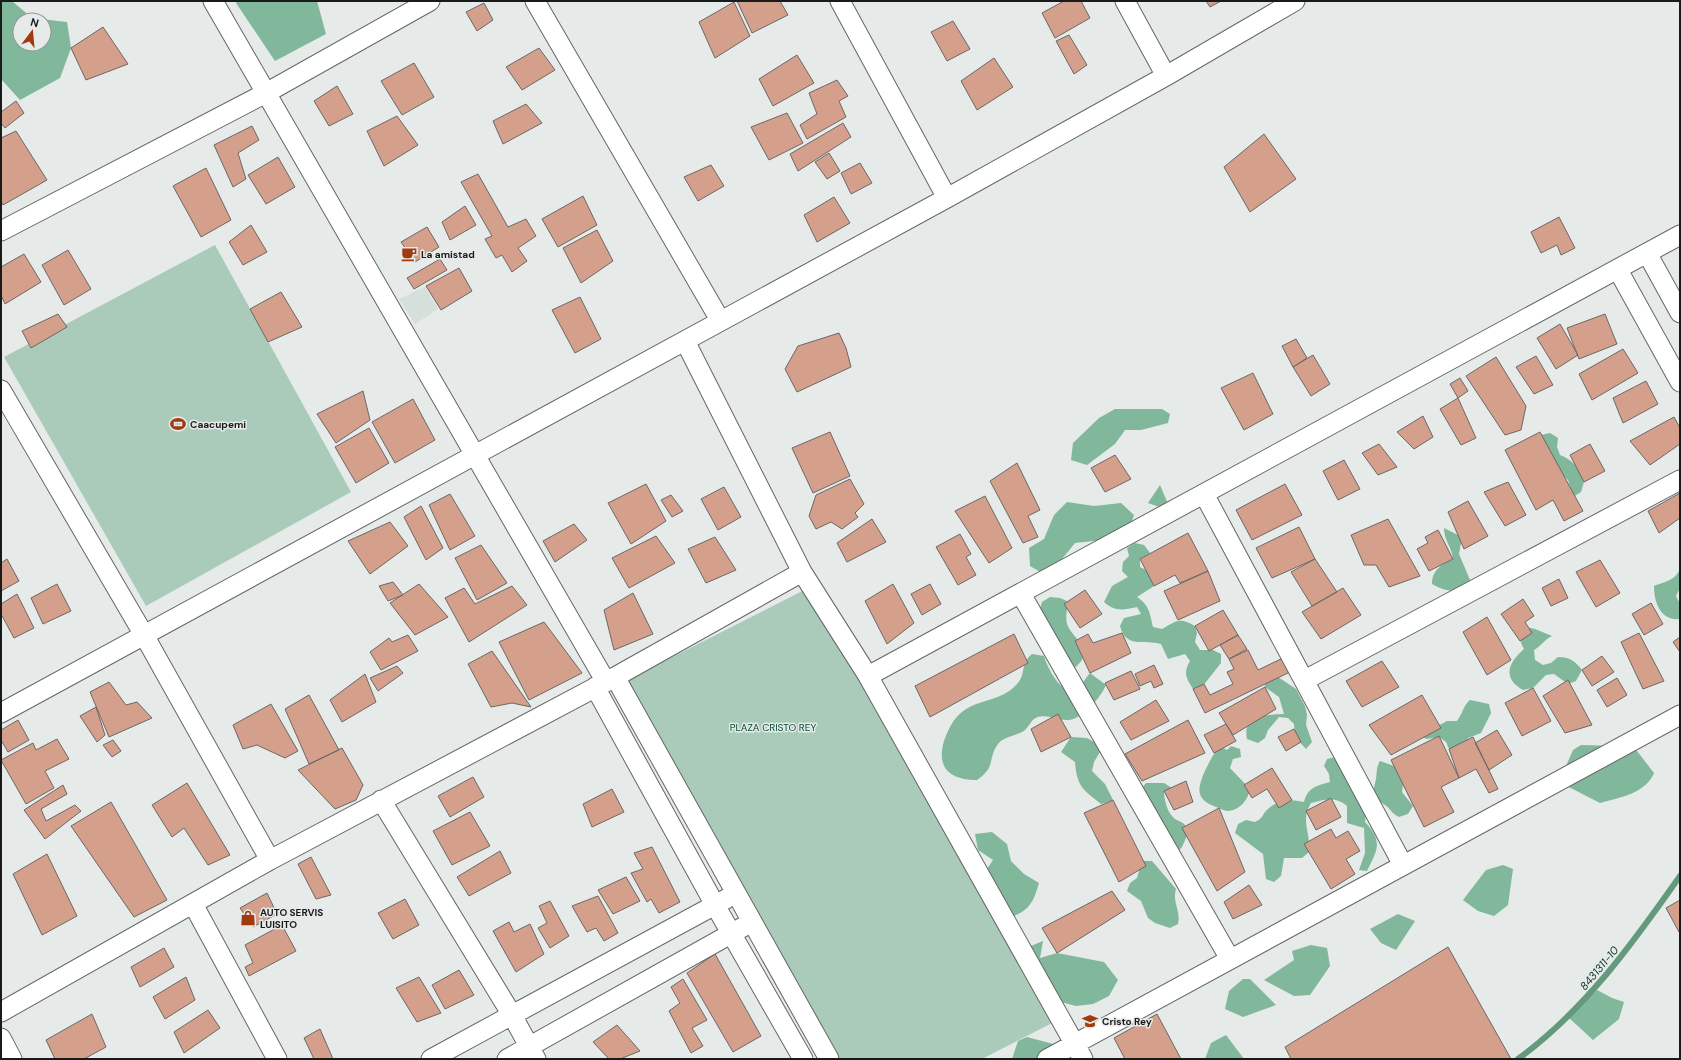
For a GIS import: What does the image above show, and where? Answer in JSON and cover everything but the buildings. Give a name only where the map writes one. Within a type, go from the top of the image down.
[{"type":"street","points":[[213,1],[605,682],[736,894],[829,1059]]},
{"type":"street","points":[[1,231],[266,93],[430,1]]},
{"type":"street","points":[[535,1],[720,320]]},
{"type":"street","points":[[840,1],[947,198]]},
{"type":"street","points":[[1125,1],[1166,76]]},
{"type":"street","points":[[1,713],[474,454],[685,341],[720,320],[947,198],[1166,76],[1295,1]]},
{"type":"street","points":[[868,676],[1680,235]]},
{"type":"street","points":[[1647,253],[1680,313]]},
{"type":"street","points":[[1618,270],[1680,382]]},
{"type":"street","points":[[685,341],[802,572],[868,676],[1079,1051]]},
{"type":"street","points":[[1,390],[144,635],[270,860]]},
{"type":"street","points":[[1305,680],[1680,480]]},
{"type":"street","points":[[1204,494],[1403,865]]},
{"type":"street","points":[[1,1012],[270,860],[605,682],[802,572]]},
{"type":"street","points":[[1021,594],[1230,959]]},
{"type":"street","points":[[605,682],[715,905],[803,1059]]},
{"type":"street","points":[[1047,1059],[1079,1051],[1230,959],[1680,715]]},
{"type":"street","points":[[381,800],[512,1015],[533,1053]]},
{"type":"street","points":[[431,1059],[736,894]]},
{"type":"street","points":[[193,904],[277,1059]]},
{"type":"street","points":[[507,1059],[533,1053],[731,933],[752,922]]},
{"type":"street","points":[[1,1038],[12,1059]]},
{"type":"shaded area","points":[[425,287],[438,309],[415,324],[399,299]]},
{"type":"green space","points":[[1,1],[12,1],[25,12],[12,12],[12,52],[52,52],[52,20],[67,22],[71,48],[60,78],[20,100],[1,79]]},
{"type":"green space","points":[[237,1],[317,1],[326,34],[275,61],[236,3]]},
{"type":"green space","name":"Caacupemi","points":[[215,245],[351,492],[146,606],[4,357]]},
{"type":"green space","points":[[1115,409],[1162,409],[1170,414],[1168,423],[1141,430],[1125,430],[1115,444],[1087,465],[1071,460],[1073,443],[1099,418]]},
{"type":"green space","points":[[1550,433],[1558,438],[1557,447],[1560,455],[1572,462],[1578,469],[1584,482],[1581,492],[1573,497],[1568,480],[1561,474],[1541,435]]},
{"type":"green space","points":[[1160,485],[1171,511],[1148,503]]},
{"type":"green space","points":[[1067,502],[1094,506],[1121,503],[1134,515],[1128,533],[1121,538],[1075,543],[1058,564],[1044,574],[1030,566],[1029,548],[1044,539],[1054,515]]},
{"type":"green space","points":[[1444,528],[1462,537],[1459,554],[1470,580],[1467,589],[1449,591],[1432,584],[1432,579],[1438,568],[1453,559],[1445,537]]},
{"type":"green space","points":[[1135,543],[1144,545],[1150,553],[1140,559],[1140,567],[1148,571],[1154,586],[1137,597],[1147,606],[1153,627],[1162,629],[1178,621],[1190,623],[1195,626],[1197,633],[1195,642],[1200,650],[1213,650],[1221,654],[1221,663],[1202,687],[1193,689],[1189,682],[1186,672],[1190,661],[1185,654],[1168,659],[1161,644],[1136,642],[1126,638],[1120,626],[1124,618],[1141,614],[1137,607],[1116,609],[1104,602],[1112,586],[1128,577],[1122,571],[1123,562],[1129,556],[1127,548]]},
{"type":"green space","points":[[1680,568],[1680,588],[1676,596],[1680,604],[1680,619],[1673,619],[1663,614],[1660,610],[1655,599],[1654,586],[1673,578]]},
{"type":"green space","name":"PLAZA CRISTO REY","points":[[816,584],[1058,1020],[982,1059],[835,1059],[625,681]]},
{"type":"green space","points":[[1050,597],[1060,598],[1069,602],[1066,619],[1067,625],[1085,652],[1082,660],[1076,667],[1068,665],[1037,618],[1042,602]]},
{"type":"green space","points":[[1526,627],[1552,636],[1534,650],[1535,660],[1543,665],[1551,663],[1558,657],[1572,660],[1582,670],[1576,681],[1568,684],[1554,674],[1546,675],[1533,688],[1523,690],[1516,685],[1510,675],[1510,670],[1514,660],[1524,649],[1520,638]]},
{"type":"green space","points":[[1032,654],[1044,656],[1052,675],[1062,687],[1068,690],[1074,690],[1080,686],[1090,673],[1106,685],[1104,690],[1085,712],[1073,719],[1064,720],[1042,716],[1038,717],[1033,720],[1024,731],[1000,742],[995,749],[987,771],[977,780],[959,778],[947,771],[942,758],[942,750],[944,741],[953,721],[968,708],[1004,694],[1016,685],[1021,677],[1028,658]]},
{"type":"green space","points":[[1272,673],[1296,689],[1305,706],[1307,715],[1306,725],[1312,742],[1306,749],[1295,737],[1294,724],[1288,718],[1279,717],[1268,730],[1265,738],[1258,743],[1247,739],[1246,731],[1248,725],[1252,721],[1263,716],[1284,714],[1279,697],[1265,687],[1264,677]]},
{"type":"green space","points":[[1470,700],[1489,704],[1491,713],[1481,733],[1468,738],[1464,746],[1457,752],[1449,749],[1446,742],[1439,737],[1427,739],[1419,736],[1447,721],[1457,721]]},
{"type":"green space","points":[[1071,737],[1087,738],[1103,747],[1094,762],[1092,771],[1105,784],[1113,800],[1101,804],[1085,790],[1079,782],[1075,762],[1061,752]]},
{"type":"green space","points":[[1581,745],[1620,746],[1637,751],[1654,773],[1645,785],[1631,794],[1600,803],[1561,783],[1562,766],[1563,773],[1573,750]]},
{"type":"green space","points":[[1219,746],[1227,750],[1231,746],[1240,749],[1241,757],[1233,759],[1230,768],[1250,789],[1243,804],[1236,809],[1228,811],[1202,799],[1199,789],[1209,762]]},
{"type":"green space","points":[[1336,757],[1366,813],[1365,822],[1371,829],[1376,840],[1376,851],[1367,871],[1359,870],[1365,853],[1364,828],[1347,823],[1347,806],[1338,801],[1330,800],[1311,803],[1308,809],[1306,821],[1309,838],[1309,852],[1302,858],[1284,858],[1281,876],[1274,882],[1266,879],[1263,854],[1235,833],[1238,824],[1246,820],[1255,822],[1260,819],[1272,806],[1280,802],[1304,802],[1310,790],[1330,782],[1329,774],[1324,766],[1327,759]]},
{"type":"green space","points":[[1380,761],[1397,767],[1403,784],[1402,792],[1413,806],[1408,814],[1399,817],[1396,816],[1387,806],[1375,797],[1374,789]]},
{"type":"green space","points":[[1146,783],[1164,783],[1172,788],[1164,791],[1167,808],[1170,814],[1184,824],[1189,831],[1182,847],[1176,854],[1148,832],[1136,815],[1135,805],[1138,794]]},
{"type":"green space","points":[[992,832],[1007,844],[1011,861],[1024,874],[1039,883],[1034,898],[1028,907],[1019,914],[1004,920],[983,875],[993,860],[978,850],[975,834]]},
{"type":"green space","points":[[1142,861],[1152,861],[1176,889],[1175,898],[1179,919],[1178,924],[1170,928],[1155,923],[1148,918],[1141,901],[1127,891],[1130,883],[1137,878]]},
{"type":"green space","points":[[1503,865],[1513,869],[1508,905],[1494,916],[1478,911],[1463,900],[1486,870]]},
{"type":"green space","points":[[1398,914],[1415,921],[1396,950],[1381,943],[1370,929]]},
{"type":"green space","points":[[1043,941],[1040,958],[1057,953],[1104,962],[1118,980],[1109,996],[1093,1004],[1076,1006],[1061,1002],[1026,948]]},
{"type":"green space","points":[[1311,945],[1327,948],[1330,966],[1310,995],[1294,996],[1264,980],[1294,960],[1292,951]]},
{"type":"green space","points":[[1243,979],[1250,979],[1276,1005],[1243,1017],[1225,1009],[1229,991]]},
{"type":"green space","points":[[1597,990],[1612,998],[1624,1002],[1619,1019],[1593,1040],[1568,1017]]},
{"type":"green space","points":[[1226,1035],[1244,1059],[1205,1059],[1211,1043]]},
{"type":"green space","points":[[1027,1037],[1057,1045],[1074,1059],[1012,1059],[1018,1041]]},
{"type":"waterway","name":"8431311-10","points":[[1518,1059],[1542,1040],[1586,997],[1626,950],[1680,876]]},
{"type":"place","name":"La amistad","points":[[409,254]]},
{"type":"place","name":"Caacupemi","points":[[178,424]]},
{"type":"place","name":"AUTO SERVIS LUISITO","points":[[248,918]]},
{"type":"place","name":"Cristo Rey","points":[[1090,1021]]}]
